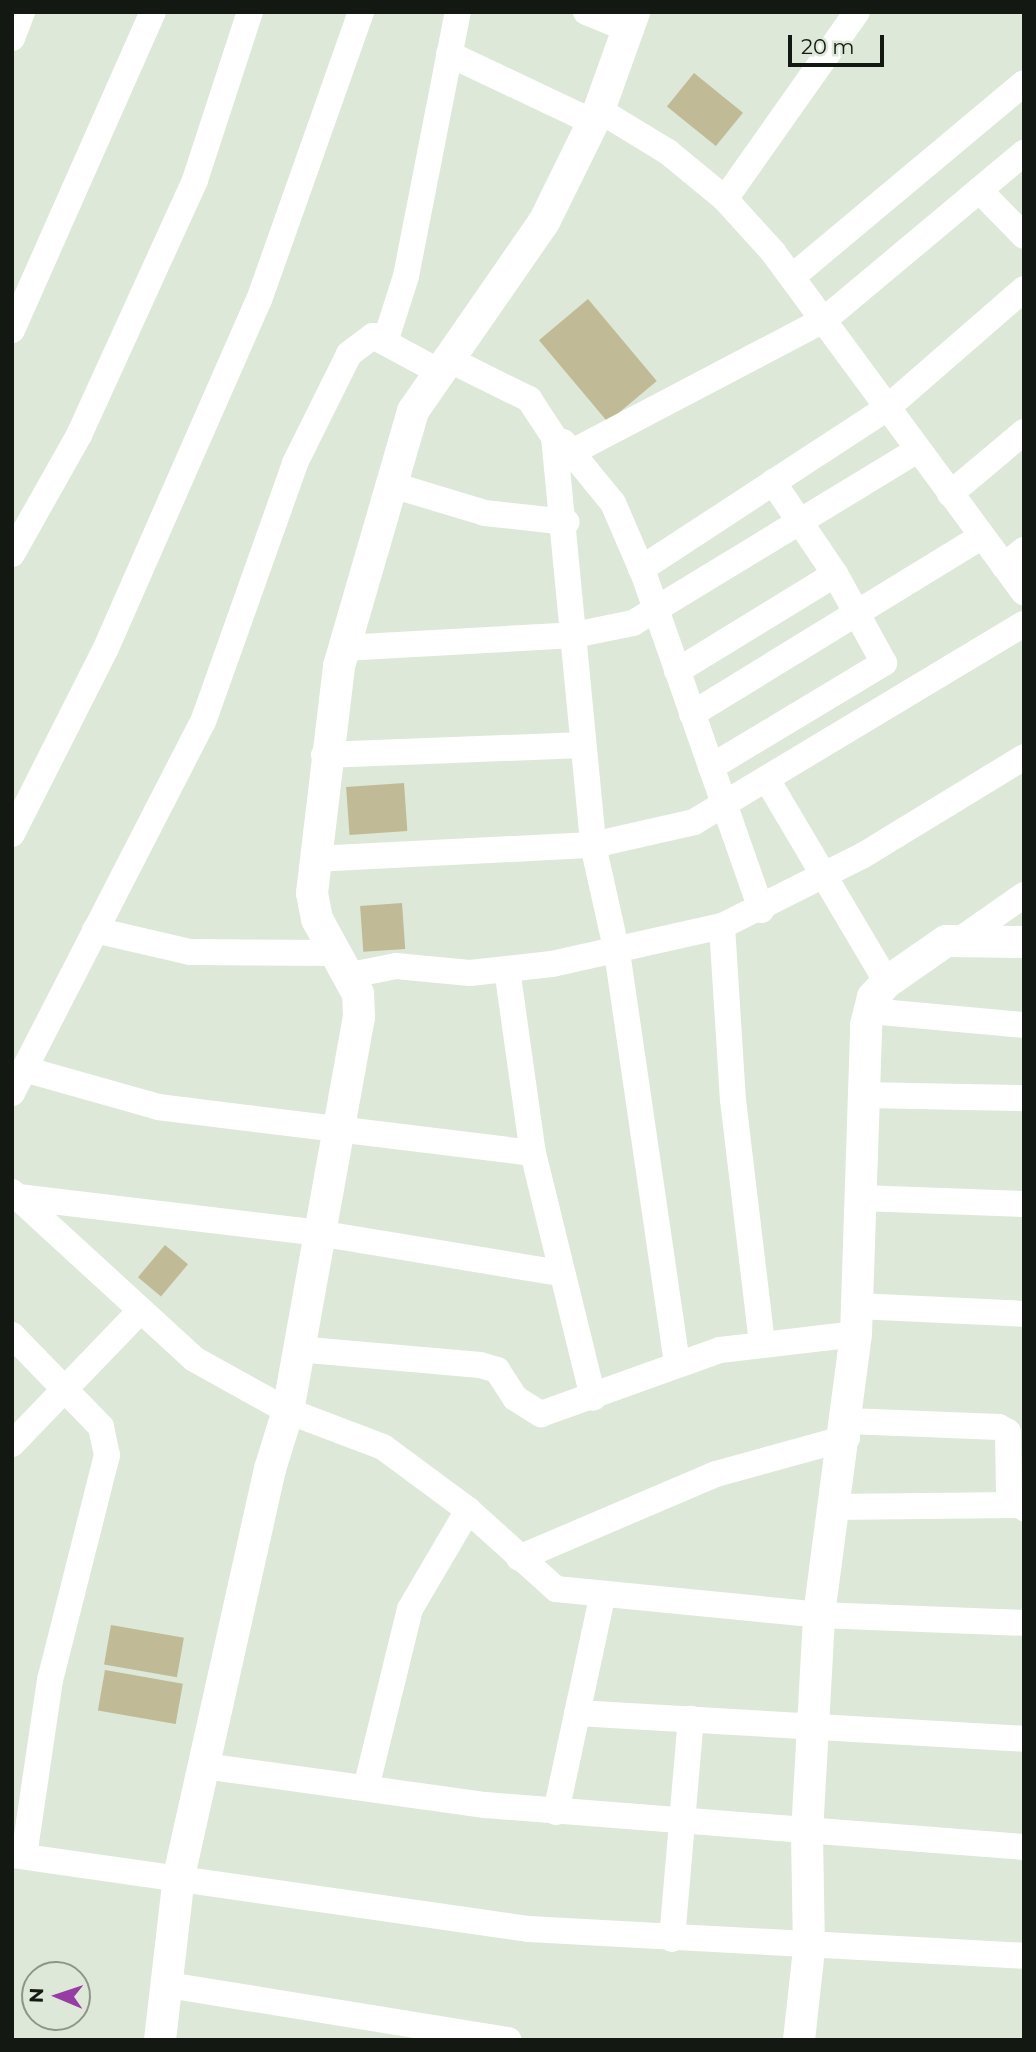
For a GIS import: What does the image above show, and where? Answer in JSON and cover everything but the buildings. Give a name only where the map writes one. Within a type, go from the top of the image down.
[{"type":"street","points":[[12,37],[22,12]]},
{"type":"street","points":[[12,330],[153,12]]},
{"type":"street","points":[[12,554],[79,435],[195,180],[250,12]]},
{"type":"street","points":[[12,834],[106,648],[259,300],[361,12]]},
{"type":"street","points":[[386,342],[406,276],[457,12]]},
{"type":"street","points":[[160,2040],[179,1876],[288,1411],[337,1126],[359,1018],[342,964],[317,919],[314,859],[324,755],[343,648],[388,484],[413,411],[442,365],[544,222],[596,116],[631,21],[586,12]]},
{"type":"street","points":[[725,199],[857,12]]},
{"type":"street","points":[[449,54],[596,116],[668,152],[725,199],[792,277],[982,536],[1014,558],[1024,593]]},
{"type":"street","points":[[792,277],[1024,83]]},
{"type":"street","points":[[565,443],[824,320],[1024,153]]},
{"type":"street","points":[[979,190],[1024,236]]},
{"type":"street","points":[[641,569],[887,408],[1024,289]]},
{"type":"street","points":[[12,1093],[203,722],[295,463],[349,354],[361,340],[386,342],[519,392],[565,443],[613,503],[657,613],[761,910]]},
{"type":"street","points":[[950,494],[1024,432]]},
{"type":"street","points":[[565,443],[574,635],[593,845],[617,952],[677,1362]]},
{"type":"street","points":[[343,648],[574,635],[657,613],[918,450]]},
{"type":"street","points":[[711,767],[884,663],[835,574],[773,482]]},
{"type":"street","points":[[388,484],[485,513],[567,522]]},
{"type":"street","points":[[692,714],[982,536]]},
{"type":"street","points":[[677,671],[835,574]]},
{"type":"street","points":[[314,859],[593,845],[665,830],[725,807],[1024,624]]},
{"type":"street","points":[[324,755],[583,745]]},
{"type":"street","points":[[95,930],[190,953],[342,964],[507,969],[617,952],[722,926],[761,910],[821,878],[1024,757]]},
{"type":"street","points":[[768,781],[821,878],[887,982]]},
{"type":"street","points":[[964,937],[1024,895]]},
{"type":"street","points":[[722,926],[733,1100],[762,1342]]},
{"type":"street","points":[[799,2040],[809,1949],[807,1833],[819,1615],[832,1507],[847,1429],[857,1320],[861,1095],[870,1011],[887,982],[946,941],[964,937],[1024,942]]},
{"type":"street","points":[[507,969],[533,1153],[560,1273],[593,1398]]},
{"type":"street","points":[[870,1011],[1024,1025]]},
{"type":"street","points":[[24,1069],[119,1100],[533,1153]]},
{"type":"street","points":[[861,1095],[1024,1098]]},
{"type":"street","points":[[15,1195],[318,1233],[560,1273]]},
{"type":"street","points":[[15,1195],[194,1359],[288,1411],[383,1447],[468,1510],[556,1589],[602,1598],[819,1615],[1024,1623]]},
{"type":"street","points":[[861,1198],[1024,1205]]},
{"type":"street","points":[[12,1444],[140,1311]]},
{"type":"street","points":[[297,1349],[480,1366],[497,1370],[515,1398],[541,1414],[593,1398],[677,1362],[857,1320],[1024,1314]]},
{"type":"street","points":[[12,1335],[101,1427],[107,1455],[50,1680],[18,1855],[179,1876],[515,1927],[809,1949],[1024,1956]]},
{"type":"street","points":[[519,1558],[716,1474],[847,1429],[1016,1430],[1019,1506],[832,1507]]},
{"type":"street","points":[[366,1788],[410,1609],[468,1510]]},
{"type":"street","points":[[556,1812],[602,1598]]},
{"type":"street","points":[[577,1713],[1024,1739]]},
{"type":"street","points":[[672,1939],[691,1719]]},
{"type":"street","points":[[204,1766],[556,1812],[681,1824],[1024,1847]]},
{"type":"street","points":[[168,1985],[509,2040]]}]
